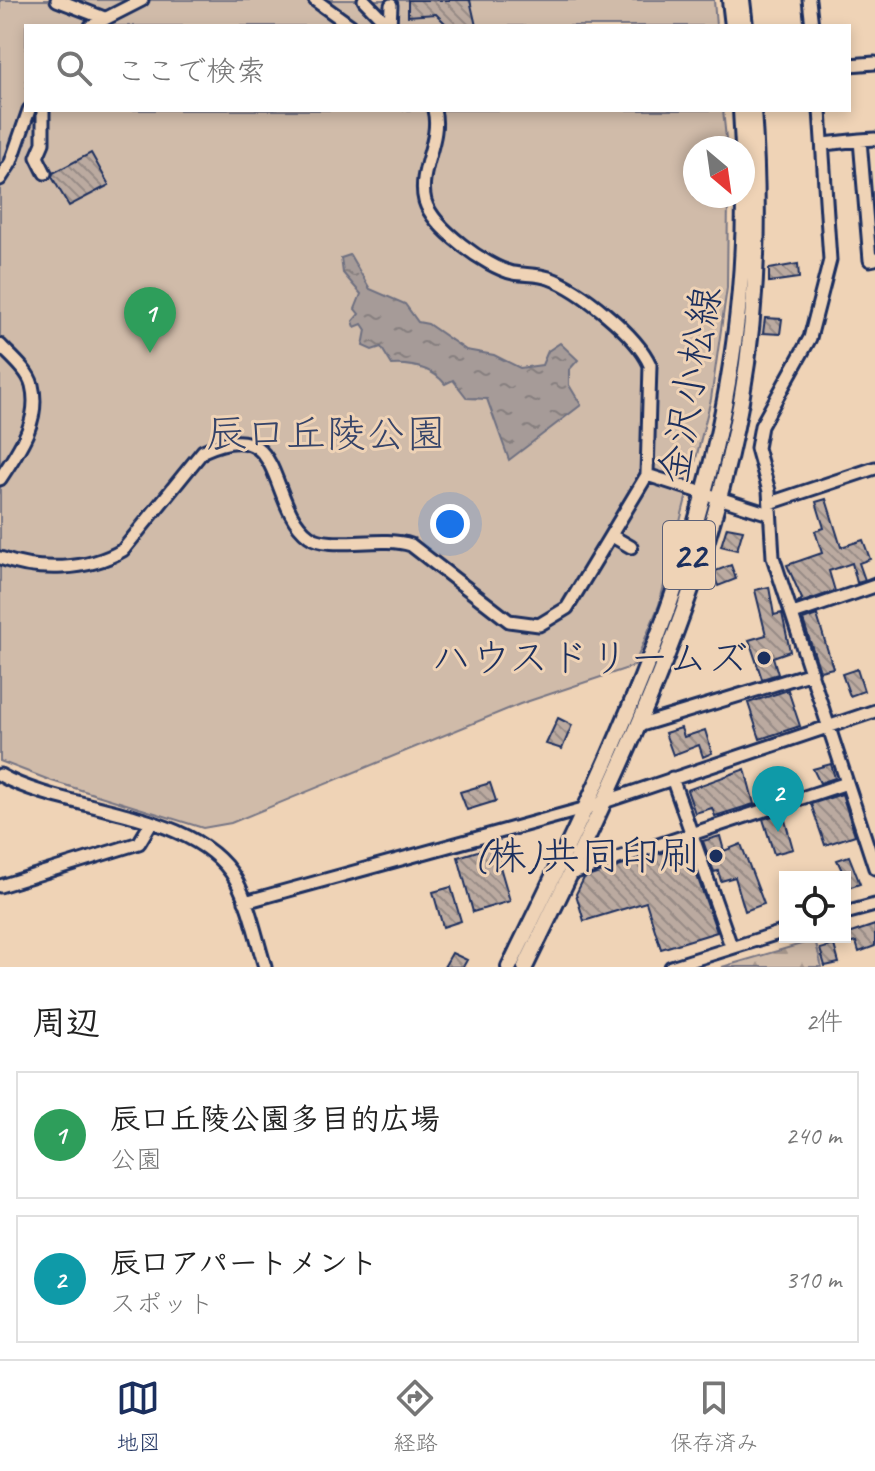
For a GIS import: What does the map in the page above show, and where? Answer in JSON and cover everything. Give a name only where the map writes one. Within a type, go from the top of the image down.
[{"type":"main road","points":[[730,0],[733,24]]},
{"type":"main road","points":[[742,0],[745,24]]},
{"type":"main road","name":"金沢小松線","points":[[525,967],[638,726],[709,537],[712,494],[738,328],[744,252],[741,112]]},
{"type":"main road","name":"金沢小松線","points":[[509,967],[644,677],[712,494],[742,399],[752,310],[756,191],[753,112]]},
{"type":"street","points":[[57,0],[104,18]]},
{"type":"street","points":[[94,24],[142,0]]},
{"type":"street","points":[[315,0],[348,24]]},
{"type":"street","points":[[364,0],[388,24]]},
{"type":"street","points":[[809,0],[812,24]]},
{"type":"street","points":[[390,24],[391,5]]},
{"type":"street","points":[[851,65],[875,63]]},
{"type":"street","points":[[0,179],[11,162],[28,112]]},
{"type":"street","points":[[43,112],[43,143],[37,157],[45,173]]},
{"type":"street","points":[[0,558],[83,567],[108,559],[123,550],[203,451],[220,443],[236,442],[254,445],[271,462],[296,520],[308,535],[333,543],[377,539],[411,545],[509,621],[522,625],[539,625],[567,608],[647,475],[652,377],[644,351],[579,294],[548,277],[511,273],[496,266],[442,229],[425,200],[426,171],[435,130],[434,112]]},
{"type":"street","points":[[820,112],[830,260],[810,338],[761,426],[757,448],[769,509],[773,557],[847,783],[869,831],[875,868]]},
{"type":"street","points":[[824,144],[875,139]]},
{"type":"street","points":[[860,140],[870,198],[870,260],[875,259]]},
{"type":"street","points":[[0,345],[32,384],[28,434],[0,479]]},
{"type":"street","points":[[647,475],[769,509],[875,468]]},
{"type":"street","points":[[612,536],[631,547]]},
{"type":"street","points":[[793,614],[875,586]]},
{"type":"street","points":[[638,726],[812,673]]},
{"type":"street","points":[[245,902],[583,809],[875,711]]},
{"type":"street","points":[[0,775],[49,795],[151,823],[205,846],[235,878],[265,967]]},
{"type":"street","points":[[672,778],[731,946]]},
{"type":"street","points":[[570,874],[847,783]]},
{"type":"street","points":[[0,886],[139,843],[151,823]]},
{"type":"street","points":[[851,911],[875,905]]},
{"type":"street","points":[[671,967],[779,933]]},
{"type":"green space","name":"辰口丘陵公園","points":[[0,0],[714,0],[716,24],[24,24],[24,112],[723,112],[726,136],[683,136],[683,208],[728,208],[727,288],[711,399],[659,605],[634,666],[520,704],[231,823],[203,828],[52,781],[0,761]]},
{"type":"green space","points":[[805,943],[816,943],[822,967],[722,967]]},
{"type":"water","points":[[350,255],[370,289],[405,304],[418,322],[428,324],[466,350],[494,355],[520,368],[542,365],[548,351],[560,343],[578,360],[569,370],[569,385],[581,405],[509,460],[487,399],[467,398],[453,380],[445,384],[421,368],[392,365],[381,347],[372,350],[363,346],[366,330],[362,324],[355,327],[353,321],[359,314],[355,309],[361,294],[343,273],[341,258]]},
{"type":"building","points":[[408,0],[470,0],[476,24],[446,24],[436,14],[408,16]]},
{"type":"building","points":[[91,153],[109,185],[69,206],[52,177],[53,173]]},
{"type":"building","points":[[798,264],[799,278],[769,282],[769,269]]},
{"type":"building","points":[[765,318],[782,319],[780,334],[763,333]]},
{"type":"building","points":[[826,499],[841,547],[863,540],[870,559],[859,563],[865,580],[875,578],[857,583],[852,563],[829,571],[835,591],[797,604],[802,599],[787,565],[822,553],[815,531],[824,528],[816,502]]},
{"type":"building","points":[[727,527],[743,530],[737,550],[721,546]]},
{"type":"building","points":[[731,565],[736,579],[718,586],[713,572]]},
{"type":"building","points":[[769,587],[774,615],[782,613],[790,651],[773,657],[778,674],[762,679],[749,640],[766,635],[755,590]]},
{"type":"building","points":[[817,615],[833,668],[820,671],[803,620]]},
{"type":"building","points":[[857,669],[864,691],[850,696],[842,674]]},
{"type":"building","points":[[788,690],[800,726],[760,739],[748,703]]},
{"type":"building","points":[[558,718],[572,725],[562,749],[546,744]]},
{"type":"building","points":[[681,728],[684,737],[705,730],[712,753],[703,757],[699,745],[673,755],[665,733]]},
{"type":"building","points":[[831,764],[835,778],[820,783],[813,769]]},
{"type":"building","points":[[745,769],[754,804],[715,816],[712,808],[695,813],[687,790]]},
{"type":"building","points":[[490,783],[496,801],[467,810],[460,792]]},
{"type":"building","points":[[842,794],[855,835],[825,845],[811,804]]},
{"type":"building","points":[[783,813],[793,849],[774,854],[763,819]]},
{"type":"building","points":[[720,836],[724,851],[741,844],[764,904],[745,911],[735,877],[721,881],[718,871],[714,872],[703,841]]},
{"type":"building","points":[[686,845],[717,932],[661,949],[646,902],[584,921],[576,894],[584,878]]},
{"type":"building","points":[[494,846],[510,901],[473,912],[458,857]]},
{"type":"building","points":[[849,856],[860,884],[851,887],[851,871],[842,871],[837,860]]},
{"type":"building","points":[[451,887],[461,921],[443,927],[433,892]]},
{"type":"building","points":[[875,925],[875,946],[859,952],[856,942],[848,944],[851,943],[851,933]]},
{"type":"building","points":[[834,945],[839,963],[825,966],[820,949]]},
{"type":"building","points":[[452,953],[467,960],[463,967],[444,967]]},
{"type":"place","name":"辰口丘陵公園多目的広場","points":[[150,353]]},
{"type":"place","name":"ハウスドリームズ","points":[[764,658]]},
{"type":"place","name":"辰口アパートメント","points":[[778,832]]},
{"type":"place","name":"(株)共同印刷","points":[[716,856]]}]
